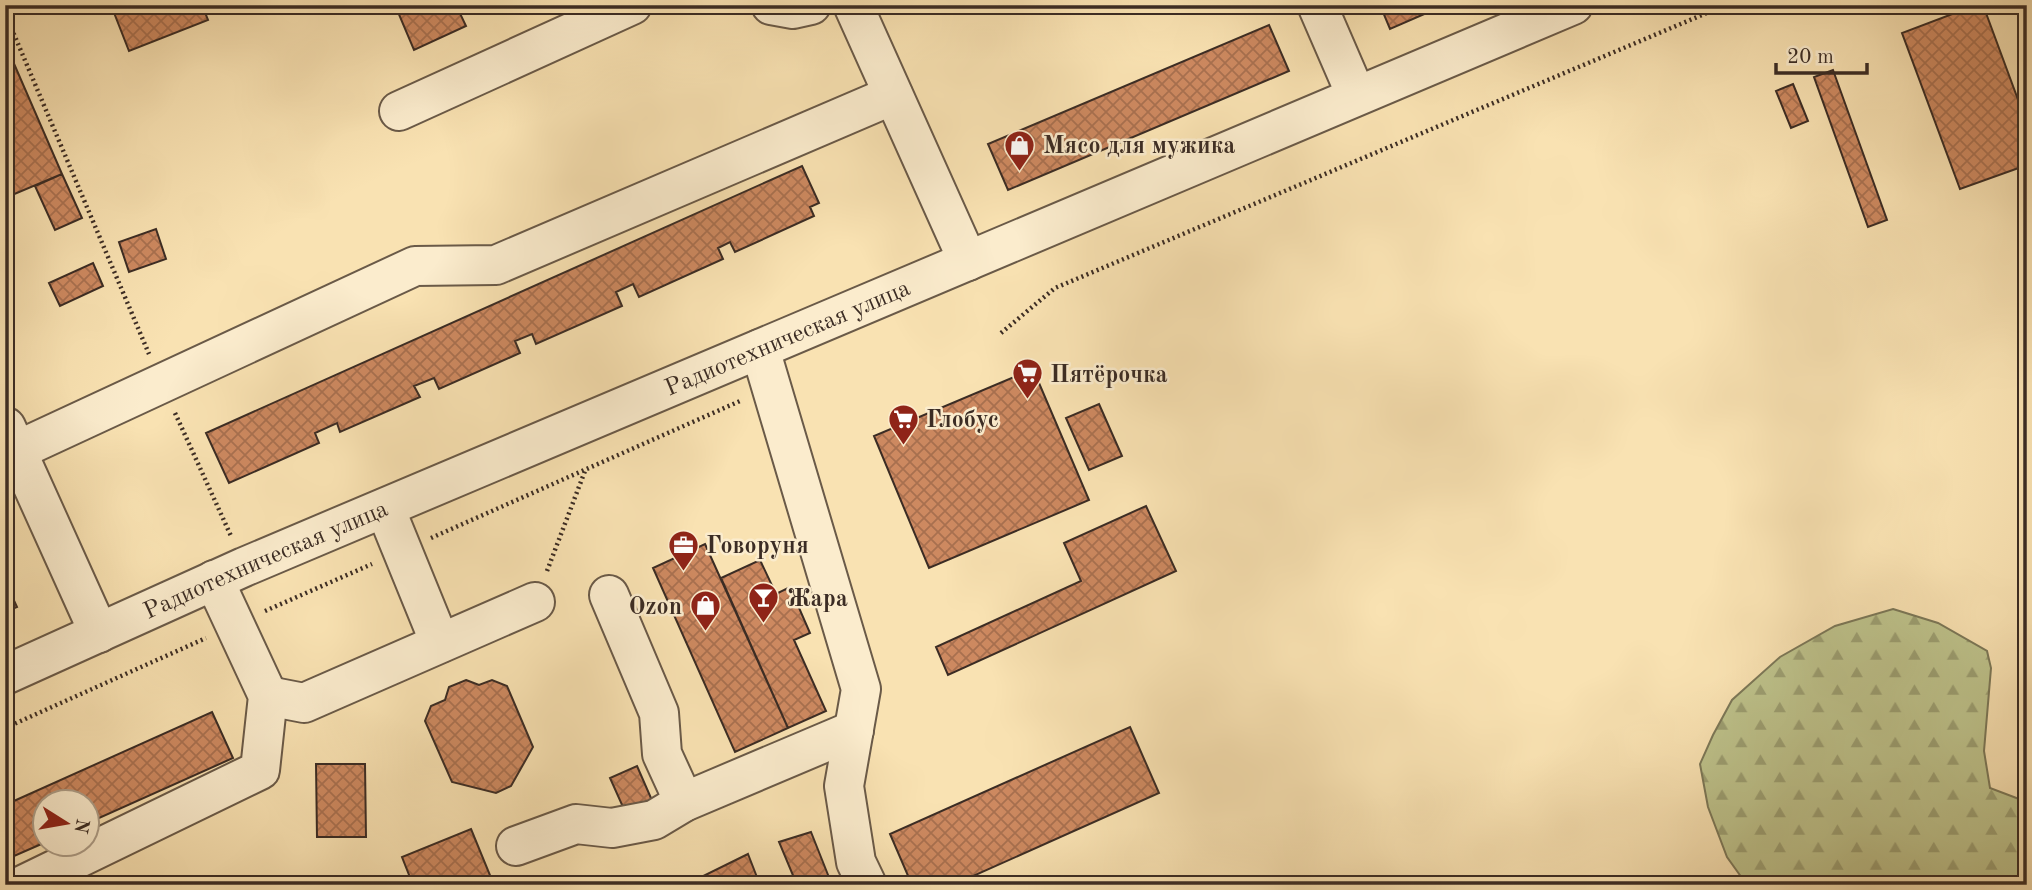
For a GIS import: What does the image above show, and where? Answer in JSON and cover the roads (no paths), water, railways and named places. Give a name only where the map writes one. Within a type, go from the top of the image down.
[{"type":"street","points":[[399,111],[632,5]]},
{"type":"street","points":[[771,5],[793,9],[811,5]]},
{"type":"street","points":[[853,5],[968,261]]},
{"type":"street","points":[[1317,5],[1356,95]]},
{"type":"street","name":"Радиотехническая улица","points":[[5,675],[214,580],[1573,5]]},
{"type":"street","points":[[99,633],[11,439],[162,384],[415,266],[496,265],[893,94]]},
{"type":"street","points":[[760,349],[861,689],[845,786],[856,862],[867,885]]},
{"type":"street","points":[[385,508],[440,643]]},
{"type":"street","points":[[23,885],[260,770],[268,696],[214,580]]},
{"type":"street","points":[[609,595],[659,713],[662,754],[684,803]]},
{"type":"street","points":[[268,696],[304,703],[535,602]]},
{"type":"street","points":[[516,846],[576,824],[612,828],[654,820],[684,803],[854,730]]},
{"type":"place","name":"Мясо для мужика","points":[[1020,172]]},
{"type":"place","name":"Пятёрочка","points":[[1027,401]]},
{"type":"place","name":"Глобус","points":[[903,446]]},
{"type":"place","name":"Говоруня","points":[[683,572]]},
{"type":"place","name":"Жара","points":[[764,625]]},
{"type":"place","name":"Ozon","points":[[705,633]]}]
